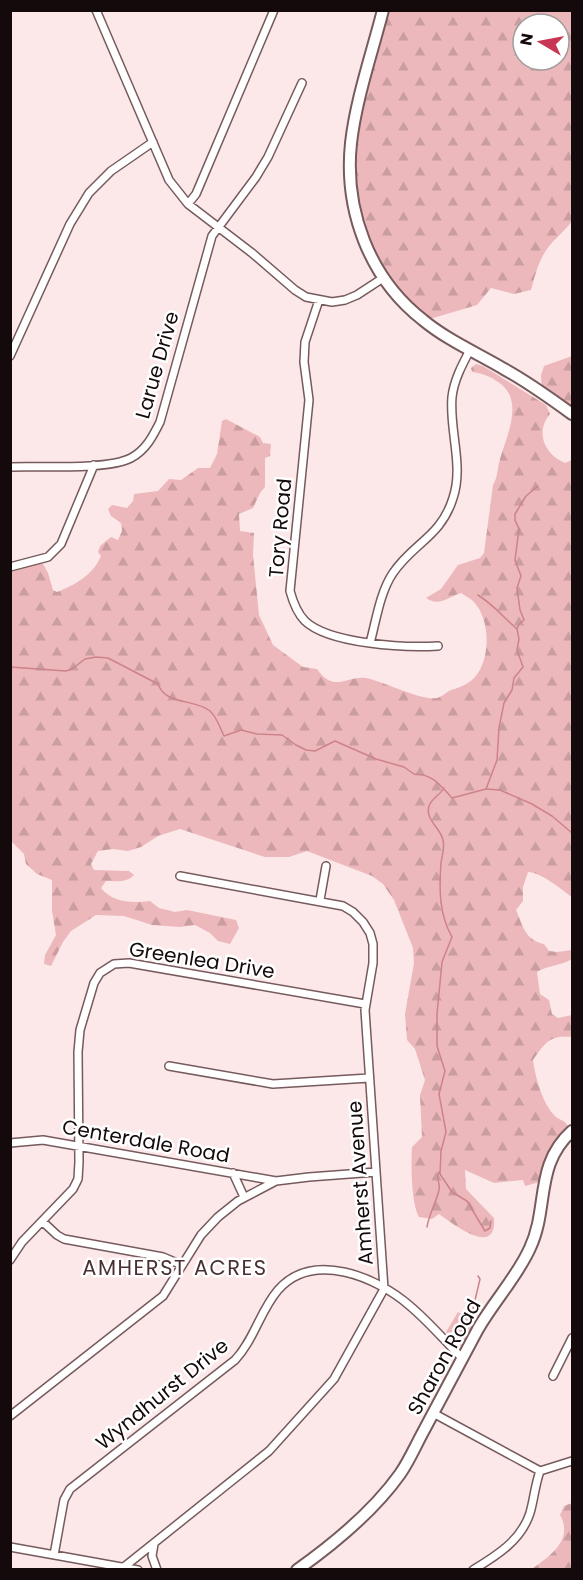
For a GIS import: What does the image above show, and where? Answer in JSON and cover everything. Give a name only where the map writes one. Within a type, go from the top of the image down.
[{"type":"street","points":[[96,10],[169,180],[188,204],[295,290],[319,300],[332,302],[345,300],[383,278]]},
{"type":"street","points":[[188,204],[196,194],[274,10]]},
{"type":"street","points":[[383,10],[355,120],[350,160],[352,197],[358,227],[370,255],[383,278],[406,306],[423,321],[523,380],[573,414]]},
{"type":"street","name":"Larue Drive","points":[[10,467],[113,464],[132,457],[151,440],[160,422],[212,236],[268,157],[302,83]]},
{"type":"street","points":[[10,356],[70,224],[89,193],[111,171],[153,142]]},
{"type":"street","name":"Tory Road","points":[[319,300],[305,342],[304,362],[309,400],[290,591],[293,601],[304,620],[324,632],[388,646],[438,646]]},
{"type":"street","points":[[370,643],[390,577],[402,562],[437,531],[454,498],[456,476],[452,397],[455,381],[470,350]]},
{"type":"street","points":[[10,567],[48,557],[61,544],[94,465]]},
{"type":"street","points":[[320,900],[326,866]]},
{"type":"street","name":"Amherst Avenue","points":[[124,1567],[257,1463],[326,1389],[341,1368],[384,1289],[365,1004],[374,956],[370,933],[358,916],[348,908],[320,900],[180,876]]},
{"type":"street","name":"Greenlea Drive","points":[[10,1260],[22,1242],[76,1184],[79,1174],[79,1035],[94,983],[100,973],[109,966],[129,963],[365,1004]]},
{"type":"street","points":[[169,1066],[273,1084],[369,1078]]},
{"type":"street","name":"Sharon Road","points":[[297,1569],[322,1553],[379,1500],[401,1472],[485,1317],[523,1262],[531,1246],[550,1163],[558,1146],[573,1131]]},
{"type":"street","name":"Centerdale Road","points":[[10,1143],[43,1140],[276,1181]]},
{"type":"street","points":[[10,1416],[164,1296],[206,1229],[244,1197],[276,1181],[376,1172]]},
{"type":"street","points":[[233,1173],[244,1197]]},
{"type":"street","points":[[43,1222],[52,1232],[64,1239],[158,1256],[182,1265]]},
{"type":"street","name":"Wyndhurst Drive","points":[[54,1555],[64,1500],[70,1489],[235,1360],[274,1296],[282,1286],[300,1275],[323,1270],[367,1279],[410,1305],[462,1358]]},
{"type":"street","points":[[553,1376],[573,1338]]},
{"type":"street","points":[[433,1413],[540,1471],[573,1461]]},
{"type":"street","points":[[473,1569],[504,1550],[524,1526],[540,1471]]},
{"type":"street","points":[[154,1544],[152,1556],[158,1569]]},
{"type":"street","points":[[10,1547],[138,1569]]},
{"type":"green space","points":[[383,11],[572,11],[572,221],[544,254],[531,290],[514,294],[491,288],[477,305],[423,321],[406,306],[364,243],[350,160]]},
{"type":"green space","points":[[572,356],[572,414],[542,392],[541,375],[544,366]]},
{"type":"green space","points":[[476,364],[483,366],[546,405],[550,414],[543,428],[544,442],[558,459],[565,463],[572,460],[572,897],[545,878],[528,872],[523,887],[523,901],[516,910],[529,936],[544,944],[549,951],[572,950],[572,959],[537,972],[540,994],[549,1000],[552,1014],[558,1018],[572,1015],[572,1037],[558,1037],[548,1041],[533,1060],[537,1081],[546,1103],[554,1115],[568,1127],[540,1182],[525,1186],[523,1180],[494,1183],[465,1170],[466,1189],[494,1218],[493,1230],[488,1236],[481,1237],[472,1235],[439,1214],[432,1219],[419,1217],[416,1210],[412,1183],[412,1147],[422,1137],[420,1095],[425,1080],[415,1049],[407,1040],[405,1014],[414,963],[413,948],[394,900],[383,884],[372,876],[307,851],[289,857],[265,857],[180,829],[158,836],[141,847],[128,851],[113,849],[98,851],[91,864],[94,870],[129,871],[134,875],[125,880],[106,881],[101,888],[111,897],[123,901],[150,901],[159,908],[175,912],[187,910],[236,920],[239,928],[230,944],[218,941],[210,933],[195,925],[180,927],[152,925],[124,916],[96,915],[71,931],[51,966],[44,964],[45,955],[56,935],[52,911],[52,880],[37,874],[26,864],[24,854],[11,841],[11,569],[13,571],[35,564],[43,564],[53,590],[57,592],[83,578],[98,563],[101,556],[98,552],[100,546],[111,537],[118,540],[122,531],[121,523],[111,516],[108,509],[112,505],[127,508],[133,501],[134,494],[158,491],[169,479],[181,480],[198,468],[210,468],[217,454],[222,421],[226,419],[260,437],[263,443],[271,444],[270,456],[265,458],[265,487],[253,508],[239,514],[240,531],[254,533],[253,555],[259,615],[273,645],[303,667],[317,669],[329,681],[341,682],[366,678],[422,697],[440,697],[474,678],[484,661],[487,640],[479,609],[472,600],[461,593],[435,602],[426,598],[441,589],[458,565],[480,558],[484,553],[493,485],[510,429],[512,408],[511,398],[506,389],[492,378],[472,372],[471,368]]},
{"type":"green space","points":[[458,1312],[476,1323],[463,1348],[446,1332]]},
{"type":"green space","points":[[572,1503],[572,1569],[532,1569],[546,1559],[562,1540],[564,1524],[560,1515],[564,1506]]},
{"type":"waterway","points":[[517,629],[524,620],[517,588],[521,576],[515,560],[519,529],[515,514],[526,496],[538,486]]},
{"type":"waterway","points":[[478,595],[517,629],[519,639],[517,650],[523,667],[514,678],[512,690],[504,703],[499,728],[497,760],[486,789]]},
{"type":"waterway","points":[[10,667],[66,671],[85,659],[108,658],[158,684],[167,696],[196,704],[210,711],[224,736],[241,730],[257,734],[282,735],[306,750],[315,751],[335,741],[376,759],[404,767],[414,774],[431,778],[452,798],[486,789],[500,790],[532,804],[552,816],[572,833]]},
{"type":"waterway","points":[[444,788],[430,803],[428,811],[443,840],[440,892],[445,919],[452,937],[442,962],[437,1014],[437,1046],[445,1071],[439,1094],[446,1132],[441,1151],[440,1174],[452,1192],[467,1201],[485,1231],[490,1228],[491,1221]]},
{"type":"waterway","points":[[427,1227],[439,1190],[439,1172]]},
{"type":"waterway","points":[[471,1317],[480,1279],[478,1276]]},
{"type":"district","name":"AMHERST ACRES","points":[[175,1267]]}]
